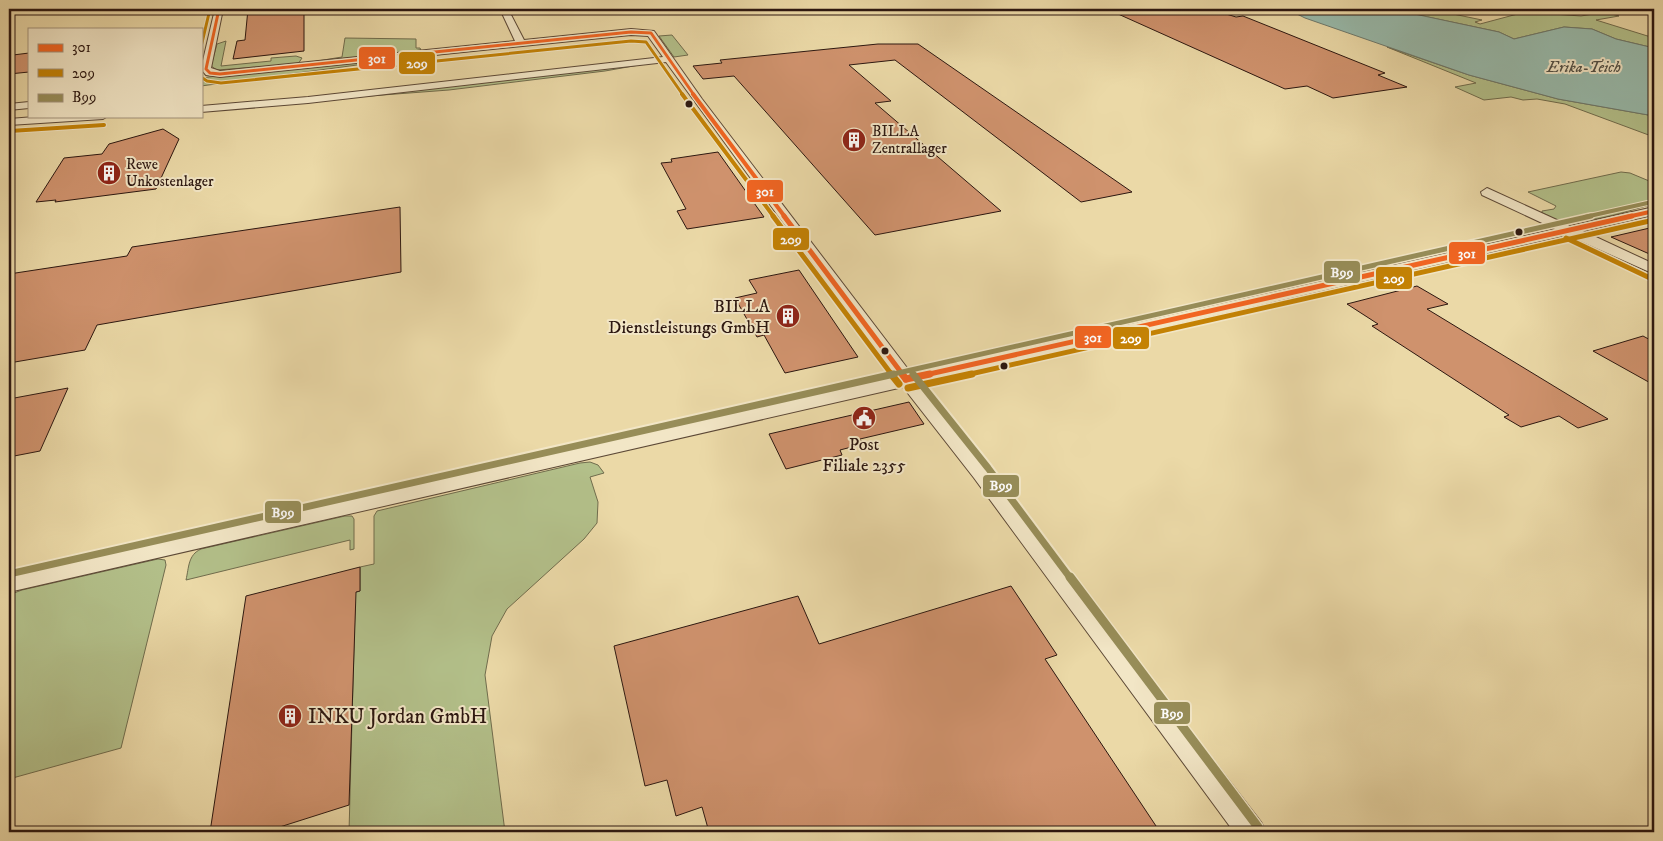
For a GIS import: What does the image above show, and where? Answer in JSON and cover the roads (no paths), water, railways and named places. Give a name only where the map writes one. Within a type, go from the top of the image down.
[{"type":"street","points":[[219,9],[206,65],[206,69],[210,74],[521,43],[651,33],[906,379],[981,474],[1251,832]]},
{"type":"street","points":[[504,9],[521,43]]},
{"type":"street","points":[[202,109],[308,100],[669,59]]},
{"type":"street","points":[[9,107],[28,105]]},
{"type":"street","points":[[9,122],[72,118]]},
{"type":"street","points":[[1487,192],[1654,270]]},
{"type":"street","points":[[9,583],[1654,211]]},
{"type":"water","name":"Erika-Teich","points":[[1391,9],[1499,32],[1514,39],[1564,27],[1592,29],[1616,39],[1654,48],[1654,116],[1558,99],[1469,75],[1305,18],[1289,10]]},
{"type":"place","name":"BILLA Zentrallager","points":[[854,140]]},
{"type":"place","name":"Rewe Unkostenlager","points":[[109,173]]},
{"type":"place","name":"BILLA Dienstleistungs GmbH","points":[[788,316]]},
{"type":"place","name":"Post Filiale 2355","points":[[864,418]]},
{"type":"place","name":"INKU Jordan GmbH","points":[[290,716]]}]
